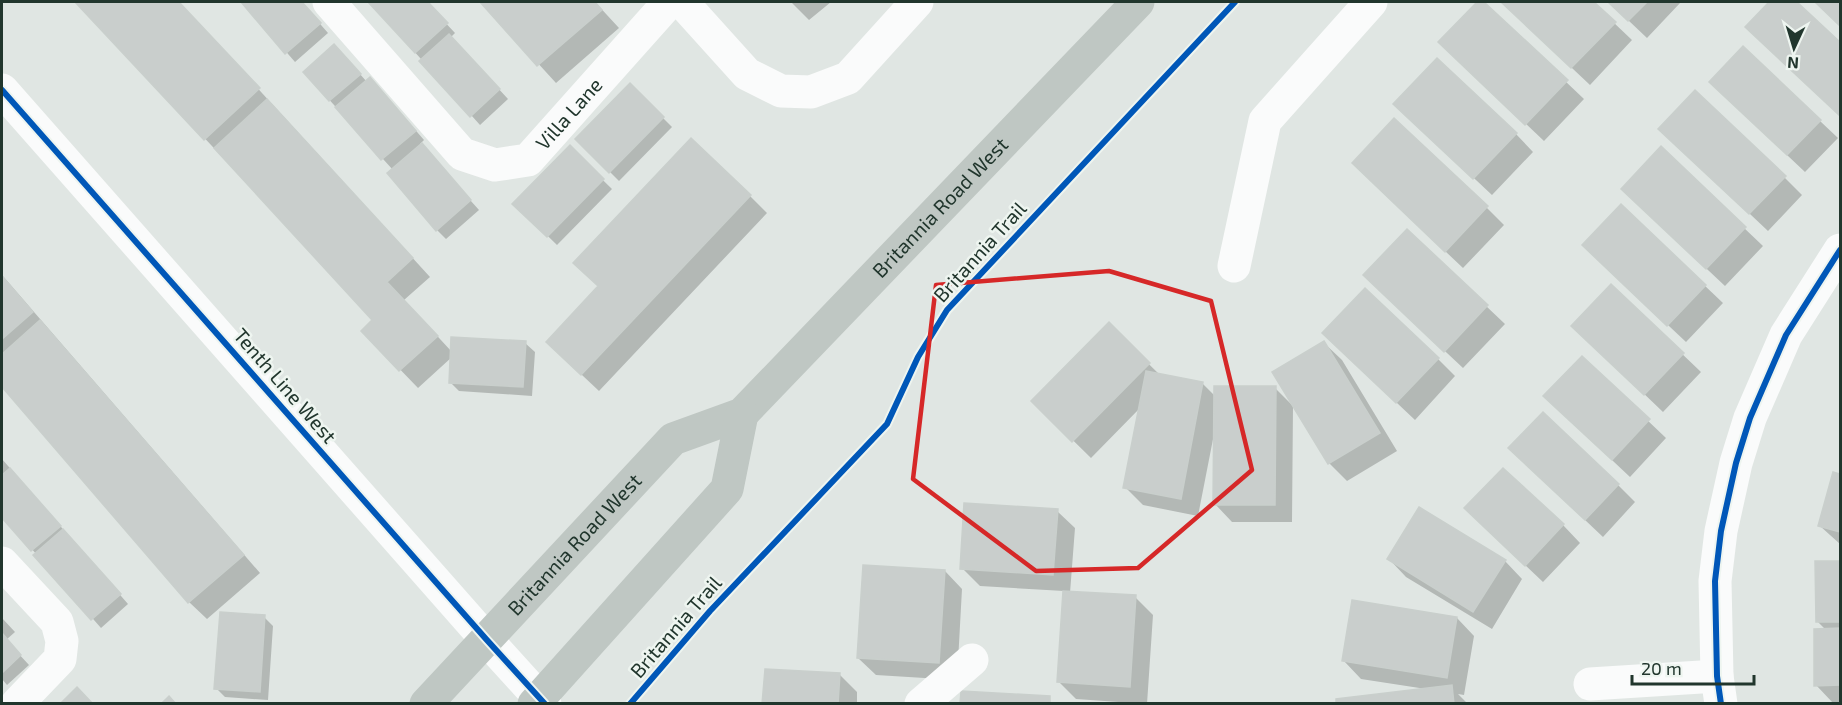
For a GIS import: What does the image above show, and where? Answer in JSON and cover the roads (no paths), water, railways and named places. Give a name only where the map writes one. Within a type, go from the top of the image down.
[{"type":"main road","name":"Britannia Road West","points":[[426,704],[673,439],[742,414],[1137,2]]},
{"type":"main road","points":[[540,701],[727,489],[742,414]]},
{"type":"street","name":"Villa Lane","points":[[329,2],[462,154],[495,165],[528,160],[669,2]]},
{"type":"street","points":[[682,2],[747,74],[781,91],[811,92],[848,78],[917,2]]},
{"type":"street","points":[[1234,266],[1265,121],[1371,2]]},
{"type":"street","name":"Tenth Line West","points":[[2,90],[540,701]]},
{"type":"street","points":[[1590,684],[1719,690],[1715,581],[1721,531],[1736,463],[1750,418],[1786,335],[1840,250]]},
{"type":"street","points":[[2,563],[57,622],[62,640],[60,659],[17,704]]},
{"type":"street","points":[[921,704],[972,660]]}]
